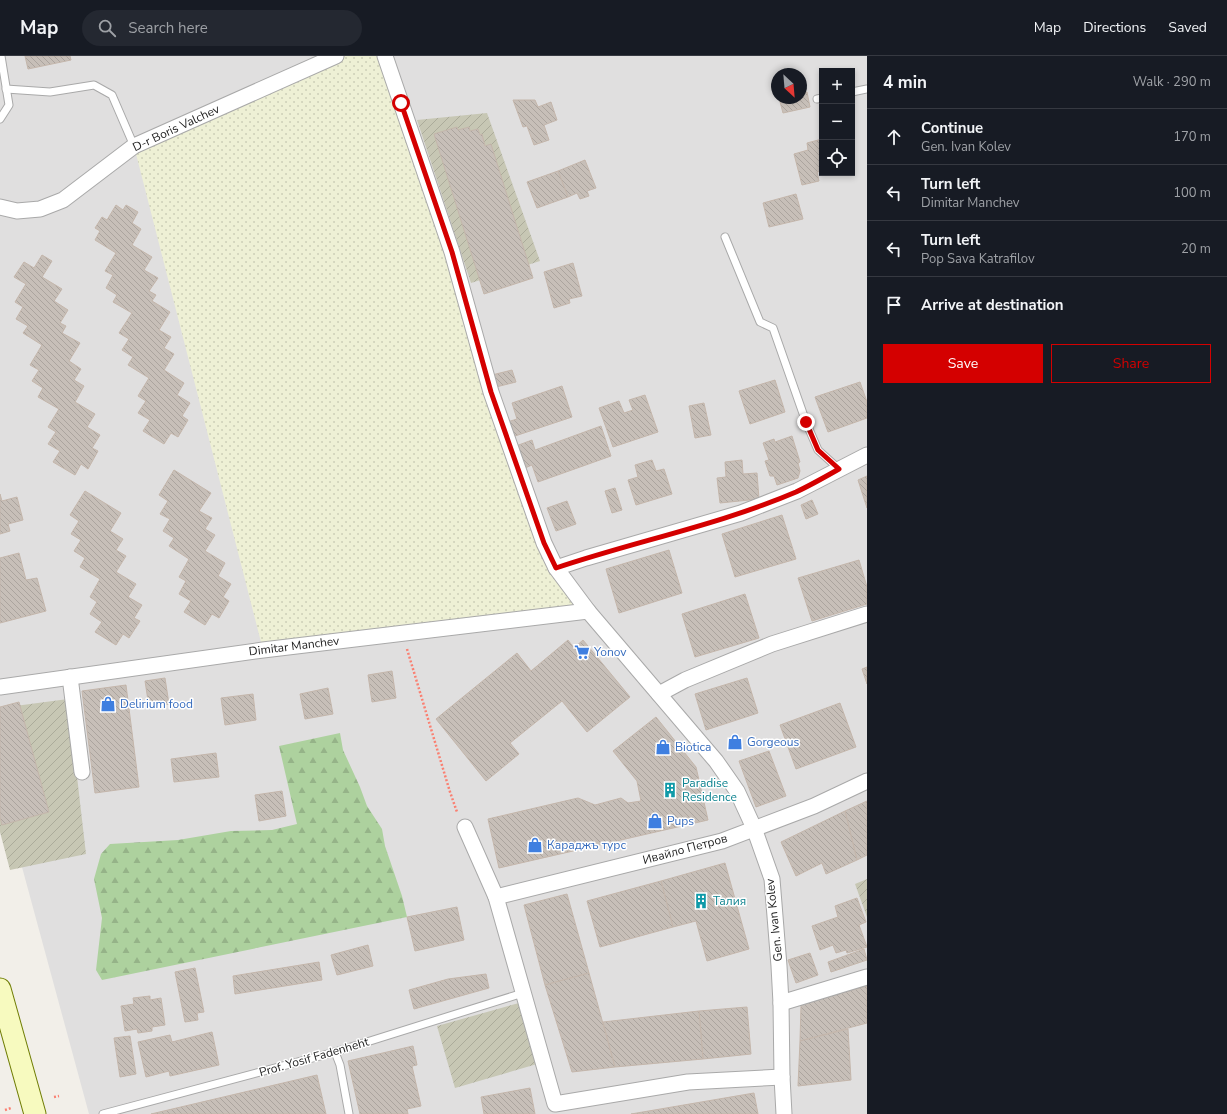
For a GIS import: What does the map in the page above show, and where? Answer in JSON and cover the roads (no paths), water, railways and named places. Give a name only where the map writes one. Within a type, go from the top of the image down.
[{"type":"main road","points":[[0,989],[35,1114]]},
{"type":"street","name":"D-r Boris Valchev","points":[[0,207],[17,211],[40,209],[63,200],[134,146],[336,56]]},
{"type":"street","name":"Gen. Ivan Kolev","points":[[385,56],[452,252],[491,392],[544,543],[556,568],[588,611],[716,761],[737,791],[754,828],[772,879],[781,1003],[784,1114]]},
{"type":"street","points":[[556,568],[741,513],[797,491],[867,455]]},
{"type":"street","name":"Dimitar Manchev","points":[[0,687],[263,650],[588,611]]},
{"type":"street","points":[[659,694],[685,680],[772,644],[867,614]]},
{"type":"street","points":[[70,677],[82,772]]},
{"type":"street","name":"Ивайло Петров","points":[[496,897],[722,841],[814,806],[867,781]]},
{"type":"street","points":[[465,827],[496,897],[556,1106],[688,1082],[782,1077]]},
{"type":"street","points":[[781,1003],[867,977]]},
{"type":"lane","points":[[0,119],[9,105],[1,56]]},
{"type":"lane","points":[[6,89],[50,92],[94,86],[112,94],[134,146]]},
{"type":"lane","points":[[855,91],[867,89]]},
{"type":"lane","points":[[725,237],[760,322],[773,328],[806,422],[818,450],[839,469]]},
{"type":"lane","name":"Prof. Yosif Fadenheht","points":[[103,1114],[335,1052],[523,993]]},
{"type":"lane","points":[[335,1052],[340,1066],[349,1114]]},
{"type":"place","name":"Yonov","points":[[582,652]]},
{"type":"place","name":"Delirium food","points":[[108,704]]},
{"type":"place","name":"Gorgeous","points":[[735,742]]},
{"type":"place","name":"Biotica","points":[[663,747]]},
{"type":"place","name":"Paradise Residence","points":[[670,790]]},
{"type":"place","name":"Pups","points":[[655,821]]},
{"type":"place","name":"Караджъ турс","points":[[535,845]]},
{"type":"place","name":"Талия","points":[[701,901]]}]
